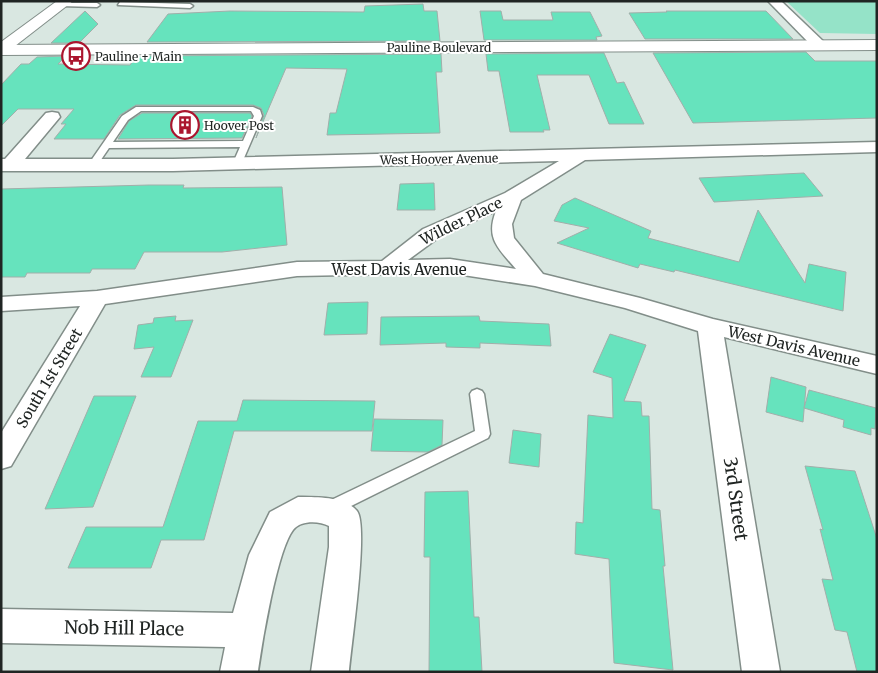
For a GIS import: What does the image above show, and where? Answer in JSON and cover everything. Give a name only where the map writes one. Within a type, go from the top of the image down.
[{"type":"street","points":[[774,1],[819,45]]},
{"type":"street","points":[[1,50],[64,3]]},
{"type":"street","name":"Pauline Boulevard","points":[[1,50],[877,44]]},
{"type":"street","points":[[6,165],[52,116]]},
{"type":"street","name":"West Hoover Avenue","points":[[6,165],[238,163],[579,156],[877,147]]},
{"type":"street","name":"Wilder Place","points":[[389,266],[402,253],[425,238],[458,220],[512,197],[579,156]]},
{"type":"street","name":"Wilder Place","points":[[512,197],[502,224],[503,239],[535,279]]},
{"type":"street","name":"West Davis Avenue","points":[[1,304],[97,298],[297,269],[450,266],[535,279],[632,302],[710,326],[877,365]]},
{"type":"street","name":"South 1st Street","points":[[1,458],[97,298]]},
{"type":"street","name":"3rd Street","points":[[710,326],[761,672]]},
{"type":"street","points":[[239,672],[246,630],[266,555],[281,521],[298,510],[327,510],[345,519],[345,547],[330,672]]},
{"type":"street","name":"Nob Hill Place","points":[[1,626],[246,630]]},
{"type":"lane","points":[[64,3],[97,5]]},
{"type":"lane","points":[[120,4],[143,3],[190,6]]},
{"type":"lane","points":[[93,165],[131,112],[139,109],[253,109],[257,112],[258,116],[238,163]]},
{"type":"lane","points":[[107,145],[246,144]]},
{"type":"lane","points":[[327,510],[483,434],[476,394]]},
{"type":"green space","points":[[786,1],[877,1],[877,34],[820,33]]},
{"type":"building","points":[[423,4],[424,11],[437,11],[440,41],[147,42],[168,14],[230,11],[364,12],[365,6]]},
{"type":"building","points":[[85,11],[98,24],[79,43],[51,43]]},
{"type":"building","points":[[480,11],[501,11],[503,20],[553,20],[551,12],[590,12],[602,36],[596,37],[597,40],[484,40]]},
{"type":"building","points":[[766,11],[793,39],[645,39],[629,13]]},
{"type":"building","points":[[806,52],[815,61],[877,61],[877,118],[693,123],[653,53]]},
{"type":"building","points":[[604,53],[617,83],[624,82],[644,124],[609,124],[589,75],[537,75],[550,130],[543,130],[544,132],[510,132],[499,71],[488,71],[486,54]]},
{"type":"building","points":[[441,54],[442,72],[436,72],[440,133],[327,135],[330,113],[336,113],[347,69],[286,68],[256,138],[264,115],[261,108],[253,105],[136,105],[120,115],[104,139],[54,139],[66,124],[61,124],[74,109],[18,109],[1,126],[1,85],[21,64],[29,64],[37,57],[66,56],[58,64],[130,65],[137,56]]},
{"type":"building","name":"Hoover Post","points":[[142,113],[250,113],[252,116],[242,138],[118,139],[129,121]]},
{"type":"building","points":[[804,173],[823,196],[714,202],[699,178]]},
{"type":"building","points":[[434,183],[435,210],[397,210],[400,184]]},
{"type":"building","points":[[184,185],[183,188],[282,187],[287,245],[222,252],[144,252],[135,269],[92,269],[90,273],[27,273],[25,277],[1,277],[1,189]]},
{"type":"building","points":[[575,198],[651,231],[648,238],[739,262],[758,210],[805,283],[809,264],[846,272],[843,311],[675,270],[674,272],[640,264],[638,268],[557,243],[589,228],[554,221],[562,205]]},
{"type":"building","points":[[368,302],[367,334],[324,335],[328,303]]},
{"type":"building","points":[[176,316],[175,321],[193,320],[171,377],[141,377],[154,347],[134,349],[138,325],[153,323],[154,318]]},
{"type":"building","points":[[479,316],[480,321],[549,324],[551,346],[480,343],[480,348],[446,347],[446,343],[380,345],[381,317]]},
{"type":"building","points":[[610,334],[646,345],[624,401],[641,402],[642,416],[649,416],[652,509],[660,510],[665,566],[663,566],[673,670],[614,663],[609,559],[575,554],[576,522],[583,523],[588,415],[613,418],[612,378],[593,372]]},
{"type":"building","points":[[771,377],[806,387],[803,422],[766,412]]},
{"type":"building","points":[[809,390],[876,408],[875,429],[871,428],[871,435],[843,427],[844,420],[804,408]]},
{"type":"building","points":[[94,396],[136,396],[93,507],[45,509]]},
{"type":"building","points":[[243,400],[375,401],[372,431],[234,431],[204,540],[161,540],[151,568],[68,568],[86,527],[163,527],[198,421],[237,421]]},
{"type":"building","points":[[374,419],[443,420],[442,445],[428,452],[371,451]]},
{"type":"building","points":[[513,430],[541,434],[539,467],[509,463]]},
{"type":"building","points":[[805,466],[855,471],[877,539],[877,672],[857,672],[847,632],[835,630],[822,579],[833,580],[820,529],[823,530]]},
{"type":"building","points":[[468,491],[474,617],[479,617],[482,672],[429,672],[430,557],[424,557],[425,492]]},
{"type":"place","name":"Pauline + Main","points":[[76,56]]},
{"type":"place","name":"Hoover Post","points":[[185,125]]}]
